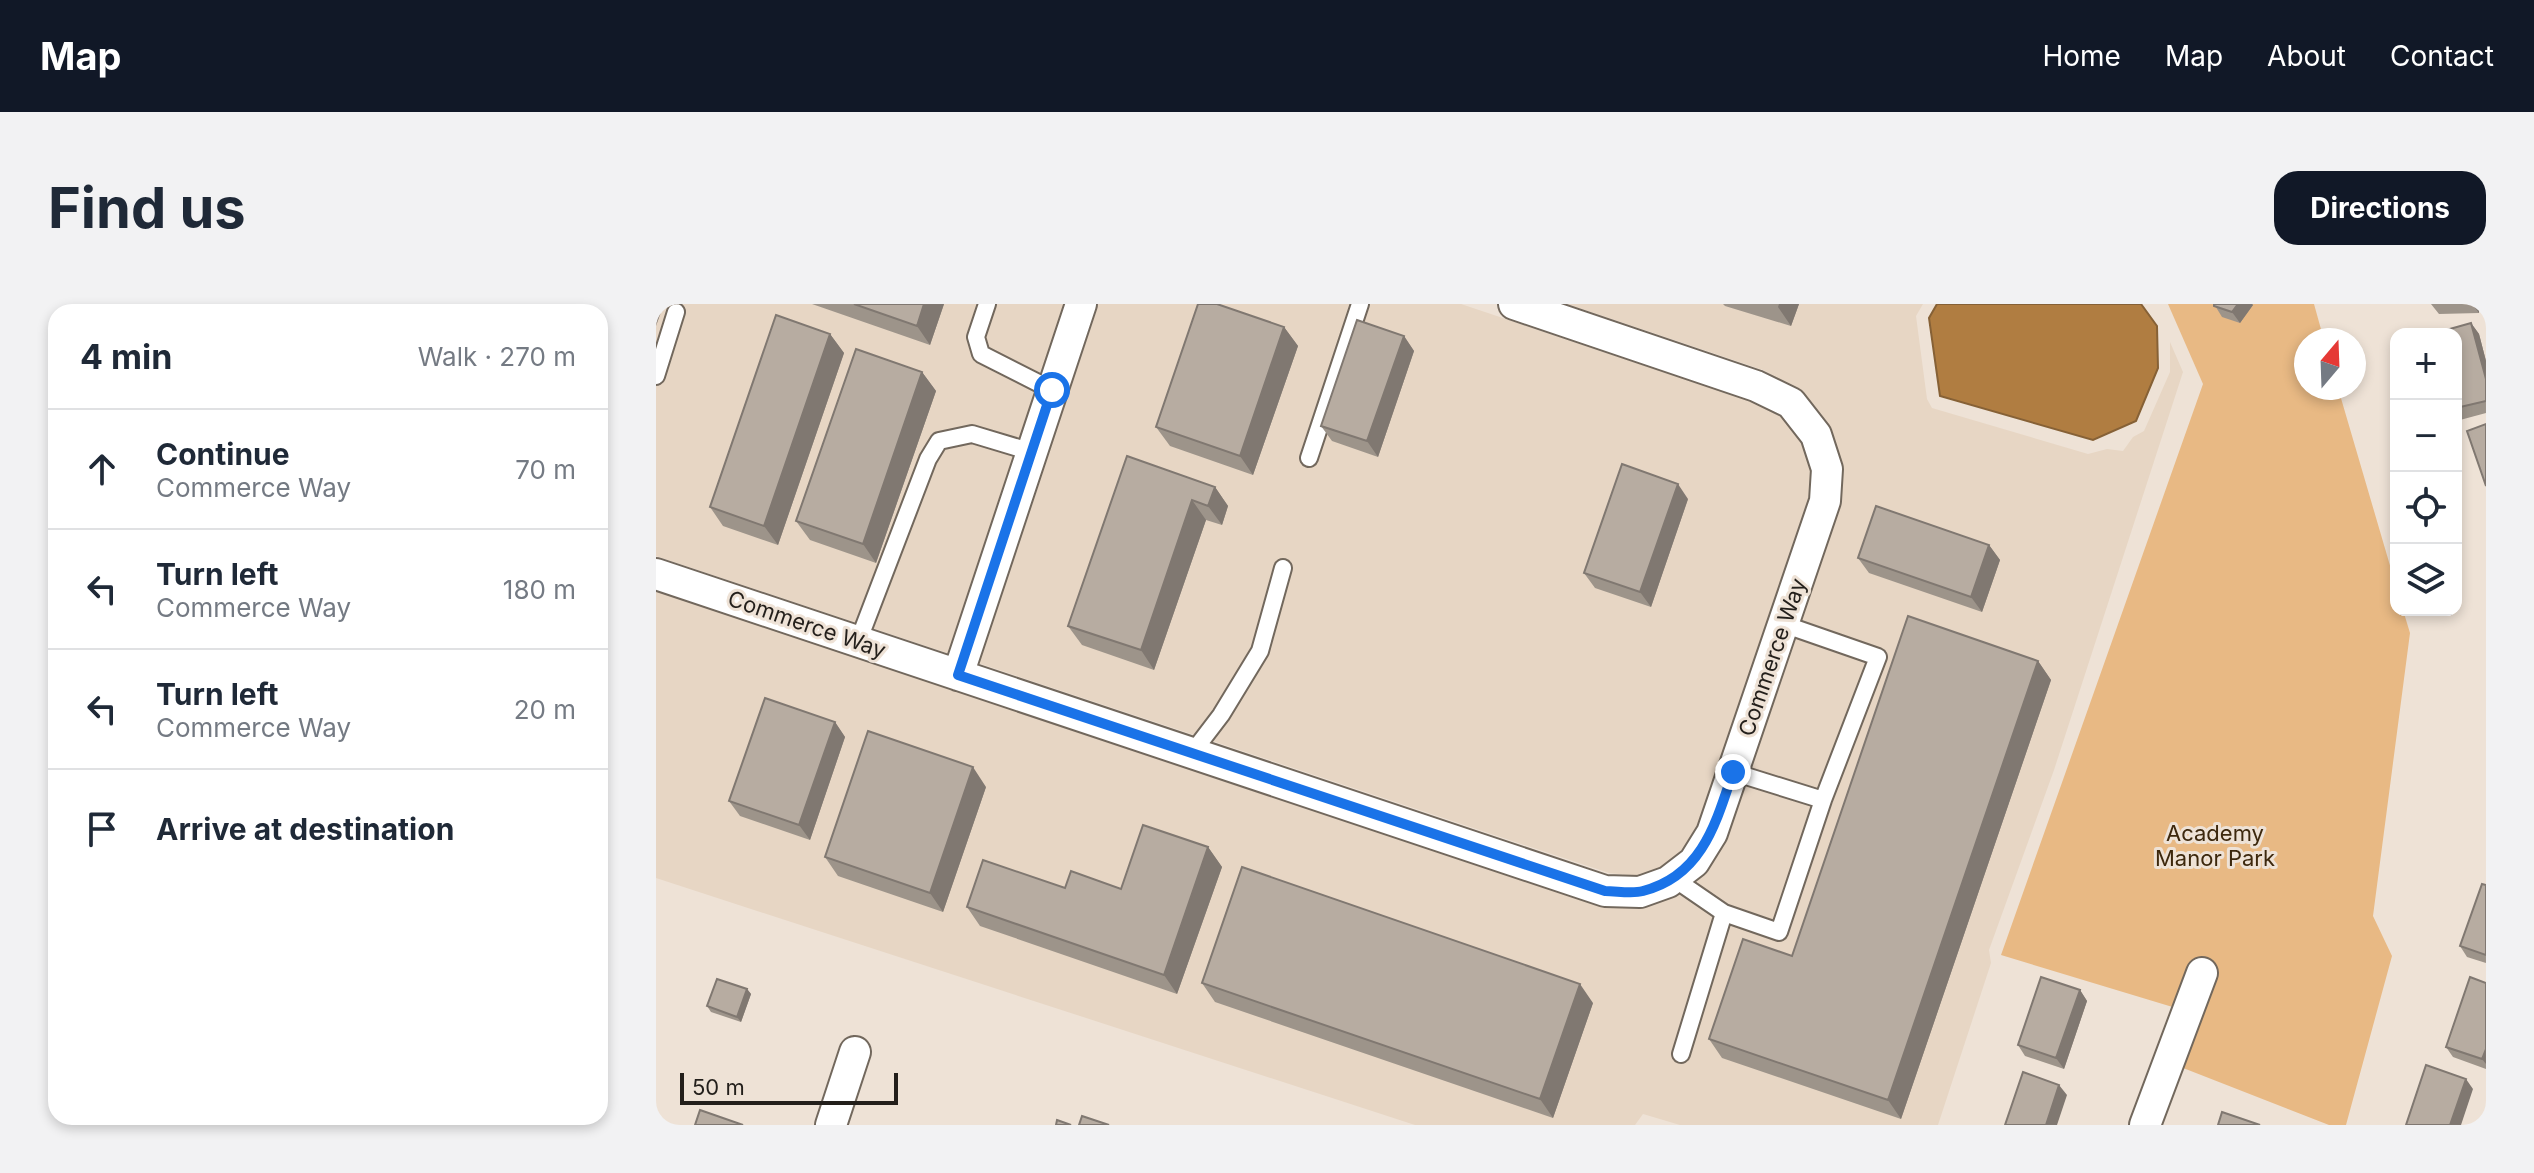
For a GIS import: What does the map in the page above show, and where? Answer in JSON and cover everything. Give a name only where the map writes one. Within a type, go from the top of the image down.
[{"type":"street","points":[[958,675],[1081,304]]},
{"type":"street","name":"Commerce Way","points":[[656,574],[1605,891],[1640,892],[1673,878],[1694,862],[1712,833],[1825,501],[1827,469],[1816,435],[1791,403],[1756,386],[1570,313],[1514,304]]},
{"type":"street","points":[[2145,1125],[2202,973]]},
{"type":"street","points":[[831,1125],[855,1052]]},
{"type":"lane","points":[[987,304],[976,337],[981,354],[1052,390]]},
{"type":"lane","points":[[1309,458],[1360,304]]},
{"type":"lane","points":[[656,376],[676,312]]},
{"type":"lane","points":[[858,642],[928,459],[939,441],[972,434],[1032,452]]},
{"type":"lane","points":[[1192,753],[1221,715],[1260,651],[1283,568]]},
{"type":"lane","points":[[1673,878],[1724,913],[1779,932],[1823,800],[1878,657],[1783,624]]},
{"type":"lane","points":[[1733,772],[1823,800]]},
{"type":"lane","points":[[1681,1054],[1724,913]]},
{"type":"shaded area","points":[[656,304],[1066,304],[950,654],[656,556]]},
{"type":"shaded area","points":[[1096,304],[1461,304],[1750,401],[1781,417],[1803,444],[1812,473],[1811,498],[1699,827],[1684,850],[1662,867],[1639,876],[1609,873],[978,663]]},
{"type":"shaded area","points":[[1567,304],[1923,304],[1916,316],[1927,399],[1932,408],[2088,454],[2107,449],[2123,451],[2133,437],[2144,431],[2170,372],[2170,342],[2183,372],[2054,770],[1989,950],[1991,963],[1938,1125],[1680,1125],[1643,1114],[1635,1125],[1415,1125],[656,878],[656,591],[1600,906],[1638,909],[1675,895],[1702,875],[1724,842],[1839,506],[1841,462],[1828,423],[1802,392],[1763,370]]},
{"type":"shaded area","points":[[1937,304],[2141,304],[2157,326],[2158,368],[2136,421],[2093,440],[1940,396],[1929,318]]},
{"type":"green space","name":"Academy Manor Park","points":[[2168,304],[2314,304],[2321,328],[2294,328],[2294,400],[2342,400],[2390,566],[2390,616],[2405,616],[2410,633],[2373,916],[2392,956],[2346,1125],[2329,1125],[2178,1066],[2199,1015],[2001,955],[2203,384]]},
{"type":"building","points":[[854,304],[924,304],[917,326]]},
{"type":"building","points":[[1198,304],[1217,304],[1284,327],[1240,456],[1156,427]]},
{"type":"building","points":[[2214,304],[2238,304],[2232,312]]},
{"type":"building","points":[[776,315],[830,334],[764,526],[710,507]]},
{"type":"building","points":[[1357,320],[1404,336],[1367,441],[1321,426]]},
{"type":"building","points":[[2471,323],[2486,379],[2486,401],[2462,407],[2462,328],[2453,328]]},
{"type":"building","points":[[856,349],[922,372],[863,544],[796,521]]},
{"type":"building","points":[[2486,424],[2486,486],[2467,431]]},
{"type":"building","points":[[1127,456],[1215,487],[1208,506],[1192,500],[1141,650],[1068,626]]},
{"type":"building","points":[[1622,464],[1678,484],[1640,592],[1584,573]]},
{"type":"building","points":[[1876,506],[1989,545],[1971,597],[1858,558]]},
{"type":"building","points":[[1908,616],[2038,661],[1888,1100],[1709,1039],[1743,939],[1792,956]]},
{"type":"building","points":[[765,698],[835,722],[799,825],[729,801]]},
{"type":"building","points":[[868,731],[973,767],[930,893],[825,857]]},
{"type":"building","points":[[1143,825],[1208,847],[1164,975],[967,907],[983,860],[1065,888],[1071,871],[1121,889]]},
{"type":"building","points":[[1242,867],[1580,984],[1540,1099],[1202,983]]},
{"type":"building","points":[[2482,884],[2486,885],[2486,955],[2460,946]]},
{"type":"building","points":[[2041,977],[2080,990],[2056,1058],[2018,1045]]},
{"type":"building","points":[[2470,977],[2486,983],[2486,1049],[2482,1059],[2446,1047]]},
{"type":"building","points":[[717,979],[747,989],[737,1017],[707,1006]]},
{"type":"building","points":[[2426,1065],[2466,1079],[2450,1125],[2406,1125]]},
{"type":"building","points":[[2023,1072],[2059,1085],[2046,1125],[2005,1125]]},
{"type":"building","points":[[700,1110],[743,1125],[695,1125]]},
{"type":"building","points":[[2222,1112],[2260,1125],[2218,1125]]},
{"type":"building","points":[[1082,1116],[1109,1125],[1079,1125]]},
{"type":"route","points":[[1052,390],[958,675],[1605,891],[1640,892],[1668,882],[1694,862],[1712,833],[1733,772]]}]
